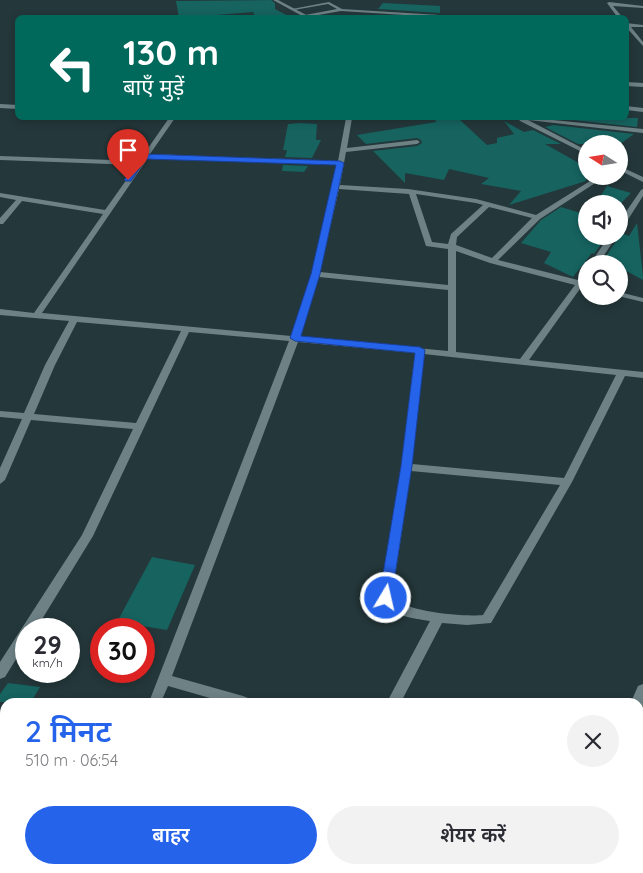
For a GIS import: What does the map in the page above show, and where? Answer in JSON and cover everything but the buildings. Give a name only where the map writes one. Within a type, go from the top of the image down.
[{"type":"street","points":[[274,0],[305,15]]},
{"type":"street","points":[[294,9],[340,0]]},
{"type":"street","points":[[608,2],[643,7]]},
{"type":"street","points":[[608,2],[619,15]]},
{"type":"street","points":[[329,3],[341,10]]},
{"type":"street","points":[[318,15],[341,10],[432,15]]},
{"type":"street","points":[[629,24],[643,26]]},
{"type":"street","points":[[629,28],[643,45]]},
{"type":"street","points":[[629,84],[643,84]]},
{"type":"street","points":[[1,108],[15,107]]},
{"type":"street","points":[[629,108],[643,110]]},
{"type":"street","points":[[36,316],[105,212],[171,120]]},
{"type":"street","points":[[157,698],[166,680],[295,338],[316,274],[336,187],[348,120]]},
{"type":"street","points":[[520,120],[578,148]]},
{"type":"street","points":[[540,120],[643,131]]},
{"type":"street","points":[[343,150],[417,142]]},
{"type":"street","points":[[0,158],[340,163]]},
{"type":"street","points":[[628,172],[643,180]]},
{"type":"street","points":[[493,261],[537,217],[589,185]]},
{"type":"street","points":[[336,187],[408,191],[488,204],[537,217]]},
{"type":"street","points":[[408,191],[414,194],[428,242],[434,246],[452,247],[493,261],[578,283]]},
{"type":"street","points":[[628,214],[643,191]]},
{"type":"street","points":[[0,195],[105,212]]},
{"type":"street","points":[[0,222],[21,198]]},
{"type":"street","points":[[452,354],[452,247],[454,236],[488,204]]},
{"type":"street","points":[[316,274],[452,288]]},
{"type":"street","points":[[523,361],[578,290]]},
{"type":"street","points":[[628,296],[643,300]]},
{"type":"street","points":[[0,312],[420,350],[643,375]]},
{"type":"street","points":[[0,480],[27,416],[74,318]]},
{"type":"street","points":[[36,618],[87,536],[186,329]]},
{"type":"street","points":[[420,350],[406,466],[386,598],[396,608],[439,617],[478,621],[487,619],[567,482],[622,374]]},
{"type":"street","points":[[0,414],[140,426]]},
{"type":"street","points":[[406,466],[567,482]]},
{"type":"street","points":[[396,698],[439,617]]},
{"type":"street","points":[[0,673],[15,649]]},
{"type":"street","points":[[166,680],[229,698]]},
{"type":"route","points":[[128,180],[144,156],[340,163],[316,274],[295,338],[420,350],[406,466],[386,598]]}]
